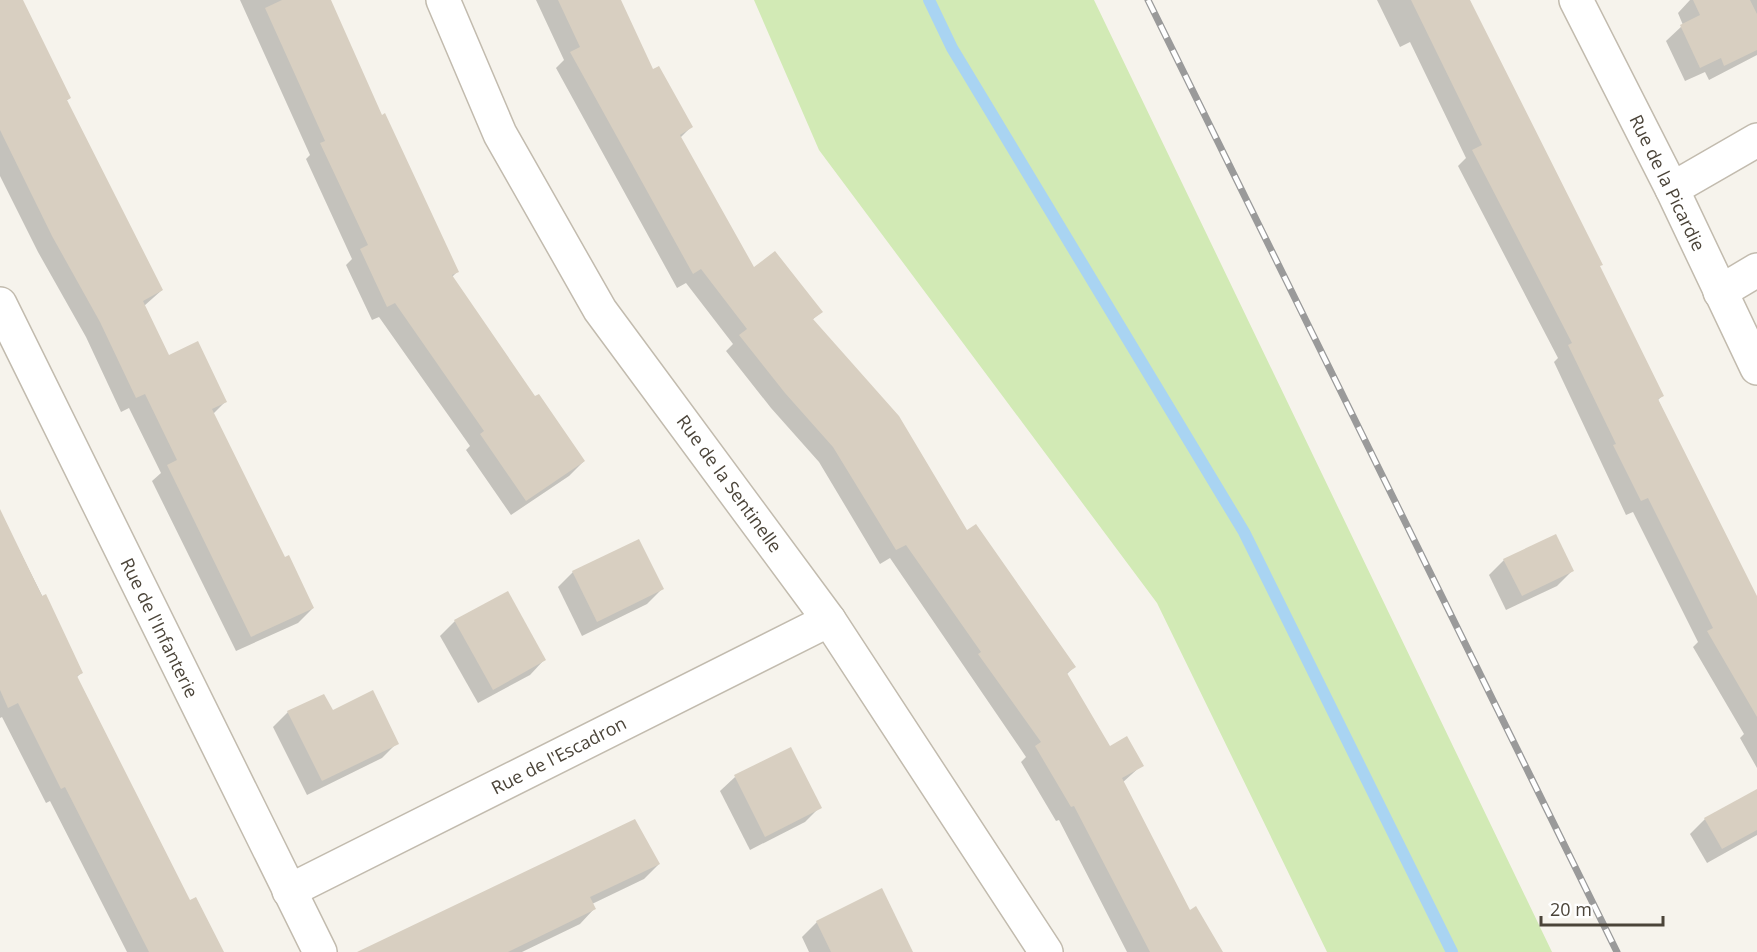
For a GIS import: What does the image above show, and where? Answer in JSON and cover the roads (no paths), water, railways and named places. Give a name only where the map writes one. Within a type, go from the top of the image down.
[{"type":"street","name":"Rue de la Sentinelle","points":[[443,0],[500,134],[600,310],[829,620],[1046,952]]},
{"type":"street","name":"Rue de la Picardie","points":[[1576,0],[1672,189],[1757,368]]},
{"type":"street","points":[[1672,189],[1757,140]]},
{"type":"street","points":[[1719,292],[1757,270]]},
{"type":"street","name":"Rue de l'Infanterie","points":[[0,304],[320,952]]},
{"type":"street","name":"Rue de l'Escadron","points":[[289,891],[829,620]]},
{"type":"waterway","points":[[929,0],[952,48],[1244,532],[1452,952]]},
{"type":"railway","points":[[1148,0],[1617,952]]}]
